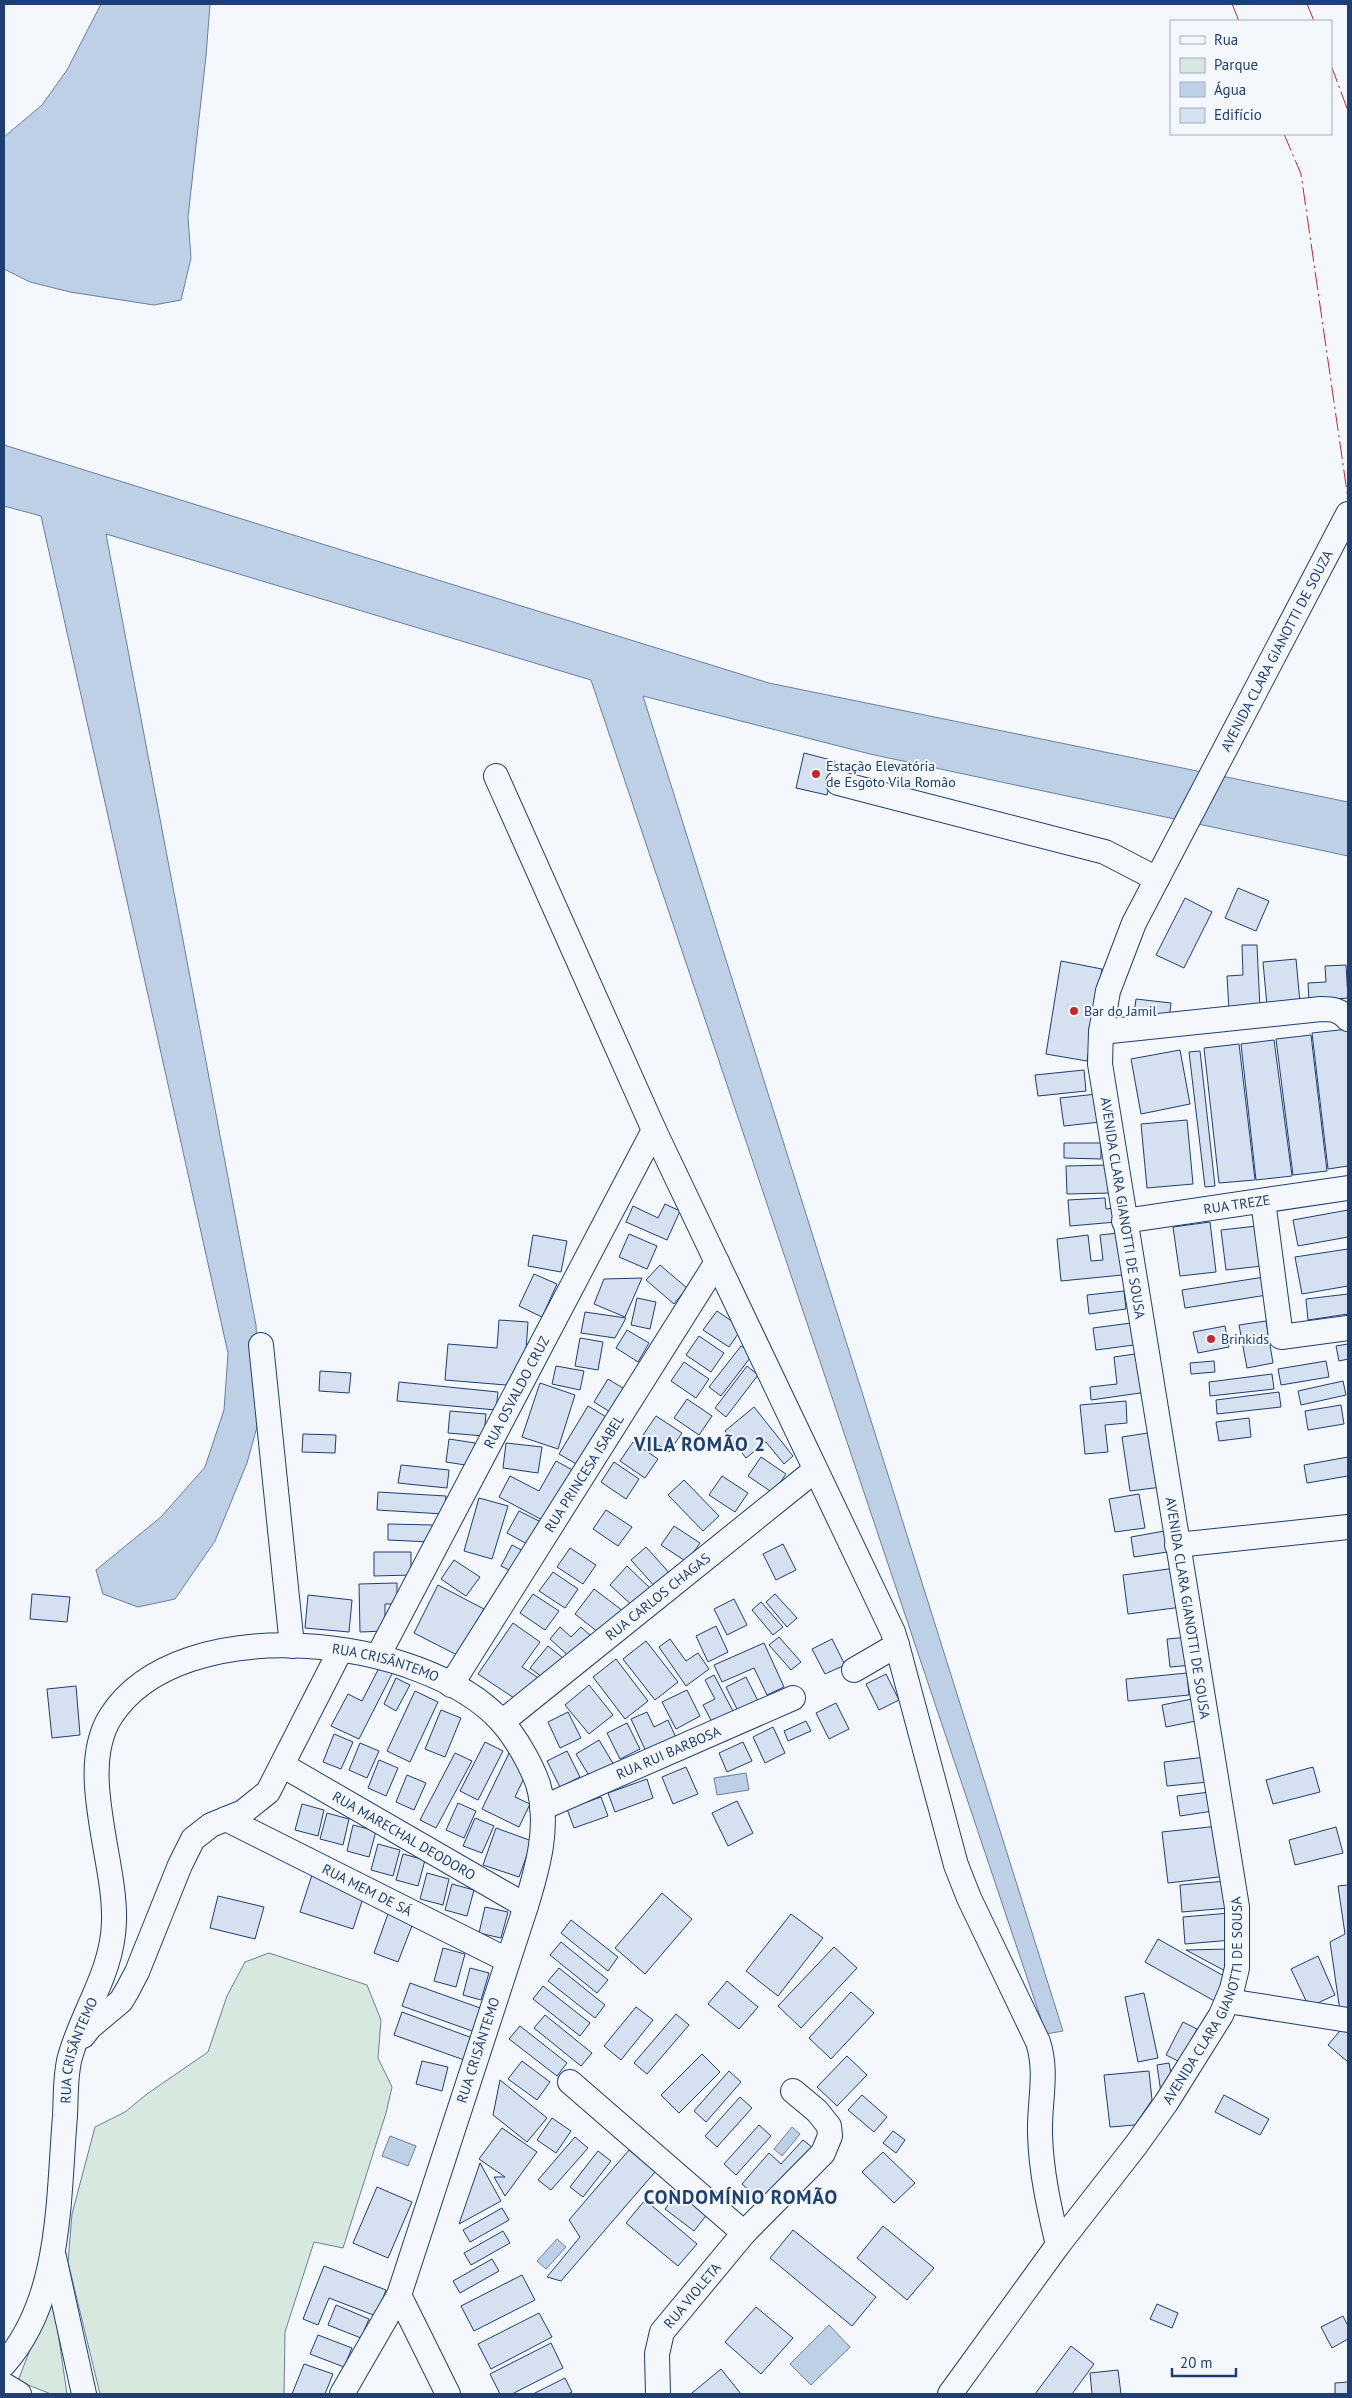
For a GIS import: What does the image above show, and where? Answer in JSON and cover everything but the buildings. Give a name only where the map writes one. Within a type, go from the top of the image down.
[{"type":"street","name":"AVENIDA CLARA GIANOTTI DE SOUZA","points":[[1219,761],[1348,514]]},
{"type":"street","name":"AVENIDA CLARA GIANOTTI DE SOUSA","points":[[950,2394],[1058,2244],[1162,2109],[1228,2001],[1236,1968],[1237,1907],[1100,1064],[1101,1032],[1108,990],[1122,950],[1219,761]]},
{"type":"street","points":[[496,776],[654,1130],[814,1471],[878,1599],[898,1645],[956,1865],[969,1898],[1038,2042],[1044,2059],[1040,2132],[1042,2176],[1058,2244]]},
{"type":"street","points":[[838,783],[1105,852],[1157,879]]},
{"type":"street","points":[[1101,1032],[1321,1009],[1334,1010],[1346,1017]]},
{"type":"street","name":"RUA OSVALDO CRUZ","points":[[378,1656],[654,1130]]},
{"type":"street","name":"RUA TREZE","points":[[1124,1221],[1348,1188]]},
{"type":"street","points":[[1263,1201],[1281,1338],[1348,1328]]},
{"type":"street","name":"RUA PRINCESA ISABEL","points":[[451,1686],[717,1262]]},
{"type":"street","points":[[261,1345],[292,1646]]},
{"type":"street","name":"RUA CARLOS CHAGAS","points":[[502,1722],[814,1471]]},
{"type":"street","points":[[1177,1545],[1348,1527]]},
{"type":"street","name":"RUA CRISÂNTEMO","points":[[4,2364],[16,2350],[30,2326],[54,2256],[69,2059],[106,1971],[111,1951],[114,1903],[96,1771],[101,1736],[111,1717],[125,1699],[145,1681],[178,1664],[226,1649],[260,1645],[292,1646],[378,1656],[420,1670],[470,1696],[502,1722],[521,1751],[537,1783],[544,1824],[536,1874],[399,2295],[342,2394]]},
{"type":"street","points":[[854,1670],[898,1645]]},
{"type":"street","points":[[69,2059],[85,2032],[112,2010],[127,1991],[137,1972],[180,1865],[193,1839],[211,1825],[256,1804],[268,1792],[340,1651]]},
{"type":"street","name":"RUA RUI BARBOSA","points":[[542,1808],[793,1698]]},
{"type":"street","name":"RUA MARECHAL DEODORO","points":[[282,1765],[526,1906]]},
{"type":"street","name":"RUA MEM DE SÁ","points":[[226,1819],[507,1960]]},
{"type":"street","points":[[1228,2001],[1348,2020]]},
{"type":"street","points":[[570,2082],[744,2233]]},
{"type":"street","name":"RUA VIOLETA","points":[[658,2394],[657,2354],[662,2332],[744,2233],[815,2162],[827,2145],[829,2126],[817,2111],[793,2091]]},
{"type":"street","name":"RUA CRISÂNTEMO","points":[[54,2256],[84,2394]]},
{"type":"street","points":[[399,2295],[448,2394]]},
{"type":"street","points":[[4,2385],[19,2394]]},
{"type":"green space","points":[[269,1953],[367,1985],[381,2020],[378,2058],[392,2087],[386,2113],[343,2248],[314,2242],[285,2332],[284,2394],[100,2394],[68,2262],[72,2214],[95,2127],[125,2112],[147,2094],[208,2052],[227,1996],[245,1962]]},
{"type":"green space","points":[[52,2292],[67,2394],[51,2394],[18,2381]]},
{"type":"water","points":[[101,4],[210,4],[188,217],[191,258],[181,300],[154,305],[70,292],[30,282],[4,269],[4,137],[42,105],[67,70]]},
{"type":"water","points":[[4,445],[769,683],[1348,802],[1348,856],[870,754],[643,696],[1063,2031],[1046,2034],[591,680],[106,534],[256,1325],[260,1416],[247,1463],[215,1541],[175,1599],[138,1607],[103,1594],[96,1570],[161,1517],[205,1467],[224,1410],[228,1353],[41,516],[4,506]]},
{"type":"water","points":[[746,1773],[749,1790],[717,1795],[714,1778]]},
{"type":"water","points":[[792,2127],[800,2134],[782,2156],[774,2149]]},
{"type":"water","points":[[390,2136],[416,2146],[408,2166],[382,2156]]},
{"type":"water","points":[[557,2239],[566,2247],[546,2269],[537,2261]]},
{"type":"water","points":[[829,2325],[850,2347],[811,2385],[790,2364]]},
{"type":"power","points":[[1232,4],[1239,20]]},
{"type":"power","points":[[1307,4],[1314,20]]},
{"type":"power","points":[[1332,68],[1348,111]]},
{"type":"power","points":[[1284,135],[1301,174],[1348,499]]},
{"type":"place","name":"Estação Elevatória de Esgoto Vila Romão","points":[[816,774]]},
{"type":"place","name":"Bar do Jamil","points":[[1074,1011]]},
{"type":"place","name":"Brinkids","points":[[1211,1339]]},
{"type":"district","name":"VILA ROMÃO 2","points":[[700,1444]]},
{"type":"district","name":"CONDOMÍNIO ROMÃO","points":[[741,2197]]}]
